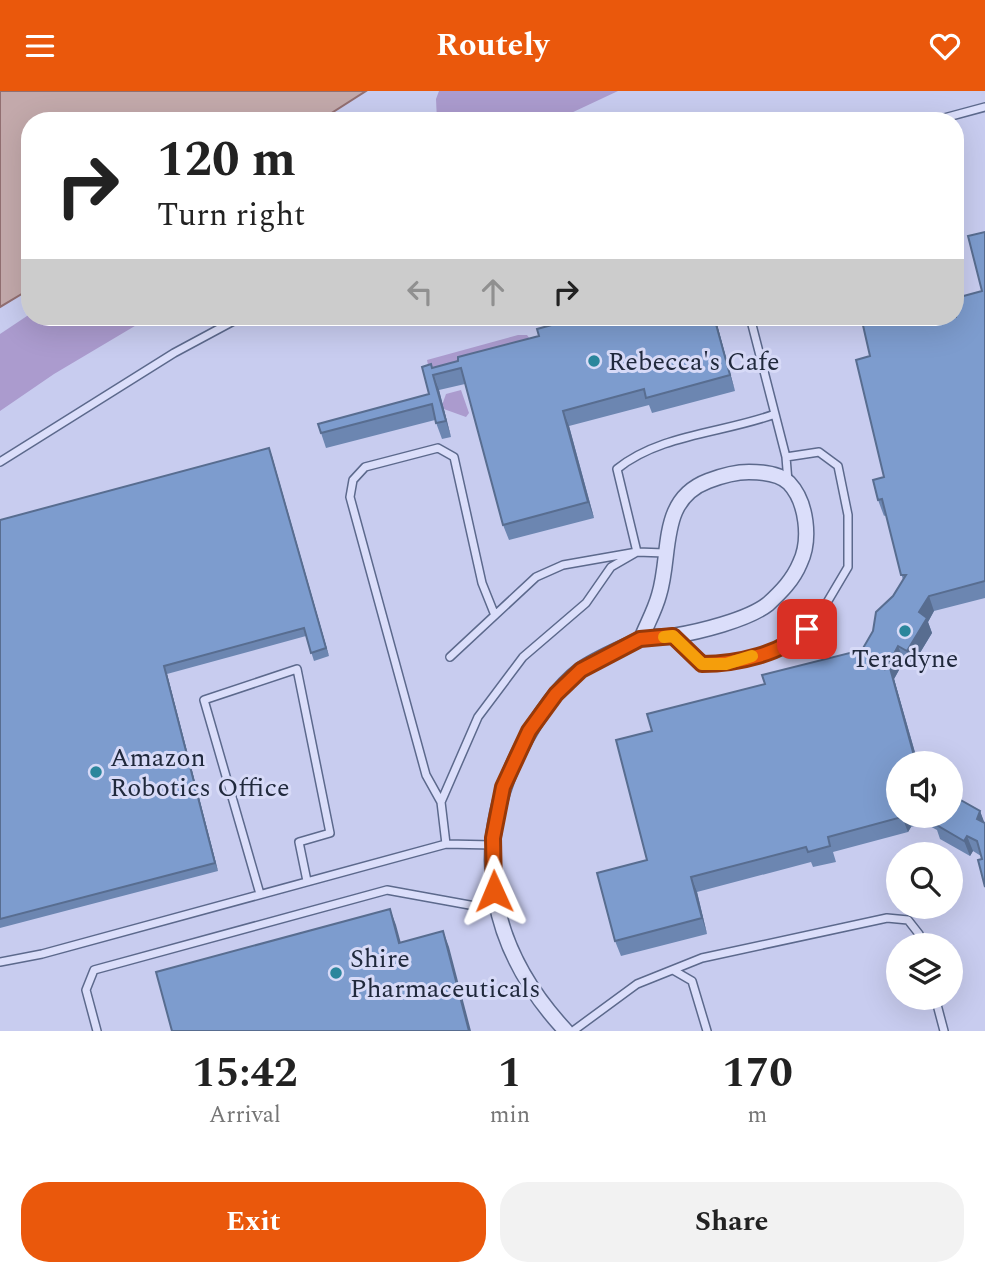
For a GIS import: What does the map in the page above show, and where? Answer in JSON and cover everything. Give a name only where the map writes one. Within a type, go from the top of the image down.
[{"type":"street","points":[[566,1031],[531,989],[511,954],[497,910],[493,845],[503,787],[529,731],[556,694],[581,670],[640,639],[673,636],[748,615],[764,607],[793,578],[802,561],[806,534],[801,502],[788,482],[770,474],[747,472],[700,484],[685,494],[675,510],[665,553],[660,594],[640,639]]},
{"type":"lane","points":[[964,113],[985,107]]},
{"type":"lane","points":[[0,462],[174,353],[224,326]]},
{"type":"lane","points":[[752,326],[786,457],[788,482]]},
{"type":"lane","points":[[637,552],[617,469],[630,459],[688,437],[775,414]]},
{"type":"lane","points":[[446,843],[441,802],[426,775],[350,498],[353,480],[365,467],[438,448],[454,457],[482,583],[494,613]]},
{"type":"lane","points":[[673,636],[702,664],[726,664],[794,642],[819,616],[848,567],[848,515],[838,466],[819,452],[786,457]]},
{"type":"lane","points":[[441,802],[478,717],[523,657],[586,603],[611,567],[637,552]]},
{"type":"lane","points":[[450,657],[494,613],[536,577],[563,565],[637,552],[665,553]]},
{"type":"lane","points":[[260,894],[204,700],[297,669],[330,834],[299,842],[307,881]]},
{"type":"lane","points":[[0,962],[42,954],[446,843],[493,845]]},
{"type":"lane","points":[[97,1031],[86,990],[94,970],[387,890],[497,910]]},
{"type":"lane","points":[[573,1031],[637,984],[702,958],[887,918],[908,920],[918,933]]},
{"type":"lane","points":[[673,970],[692,981],[707,1031]]},
{"type":"lane","points":[[938,1010],[943,1031]]},
{"type":"shaded area","points":[[0,91],[366,91],[333,112],[21,112],[21,294],[0,307]]},
{"type":"shaded area","points":[[439,91],[618,91],[573,112],[437,112]]},
{"type":"shaded area","points":[[21,320],[21,326],[135,326],[54,374],[0,411],[0,334]]},
{"type":"shaded area","points":[[518,335],[527,335],[536,347],[519,356],[431,379],[427,360]]},
{"type":"shaded area","points":[[461,390],[469,413],[466,417],[441,408],[446,394]]},
{"type":"building","name":"Teradyne","points":[[985,232],[985,581],[929,596],[919,612],[927,618],[907,651],[898,646],[886,669],[890,668],[913,751],[886,751],[886,821],[828,837],[830,846],[808,852],[806,847],[691,877],[702,918],[615,941],[597,873],[647,860],[616,740],[652,731],[647,714],[765,684],[762,675],[862,650],[873,631],[876,612],[893,596],[906,575],[901,575],[882,499],[878,500],[873,480],[884,477],[856,360],[870,356],[863,326],[964,326],[964,296],[982,291],[968,236]]},
{"type":"building","points":[[548,326],[716,326],[730,375],[646,398],[644,389],[563,411],[588,502],[503,525],[461,368],[433,375],[446,421],[436,423],[432,404],[321,433],[318,424],[429,394],[422,367],[431,364],[432,368],[458,361],[458,357],[539,336],[537,329]]},
{"type":"building","name":"Amazon Robotics Office","points":[[269,448],[326,648],[311,653],[304,628],[164,666],[215,863],[0,919],[0,520]]},
{"type":"building","points":[[963,801],[980,811],[977,819],[985,823],[985,887],[978,860],[982,859],[977,841],[967,836],[964,841],[942,828],[963,828]]},
{"type":"building","name":"Shire Pharmaceuticals","points":[[390,909],[399,943],[443,931],[469,1031],[172,1031],[156,972]]},
{"type":"slow traffic","points":[[664,637],[673,636],[702,664],[726,664],[752,656]]},
{"type":"place","name":"Rebecca's Cafe","points":[[594,361]]},
{"type":"place","name":"Teradyne","points":[[905,631]]},
{"type":"place","name":"Amazon Robotics Office","points":[[96,772]]},
{"type":"place","name":"Shire Pharmaceuticals","points":[[336,973]]},
{"type":"route","points":[[494,891],[493,838],[503,787],[529,731],[556,694],[581,670],[640,639],[673,636],[702,664],[726,664],[794,642],[807,629]]}]
